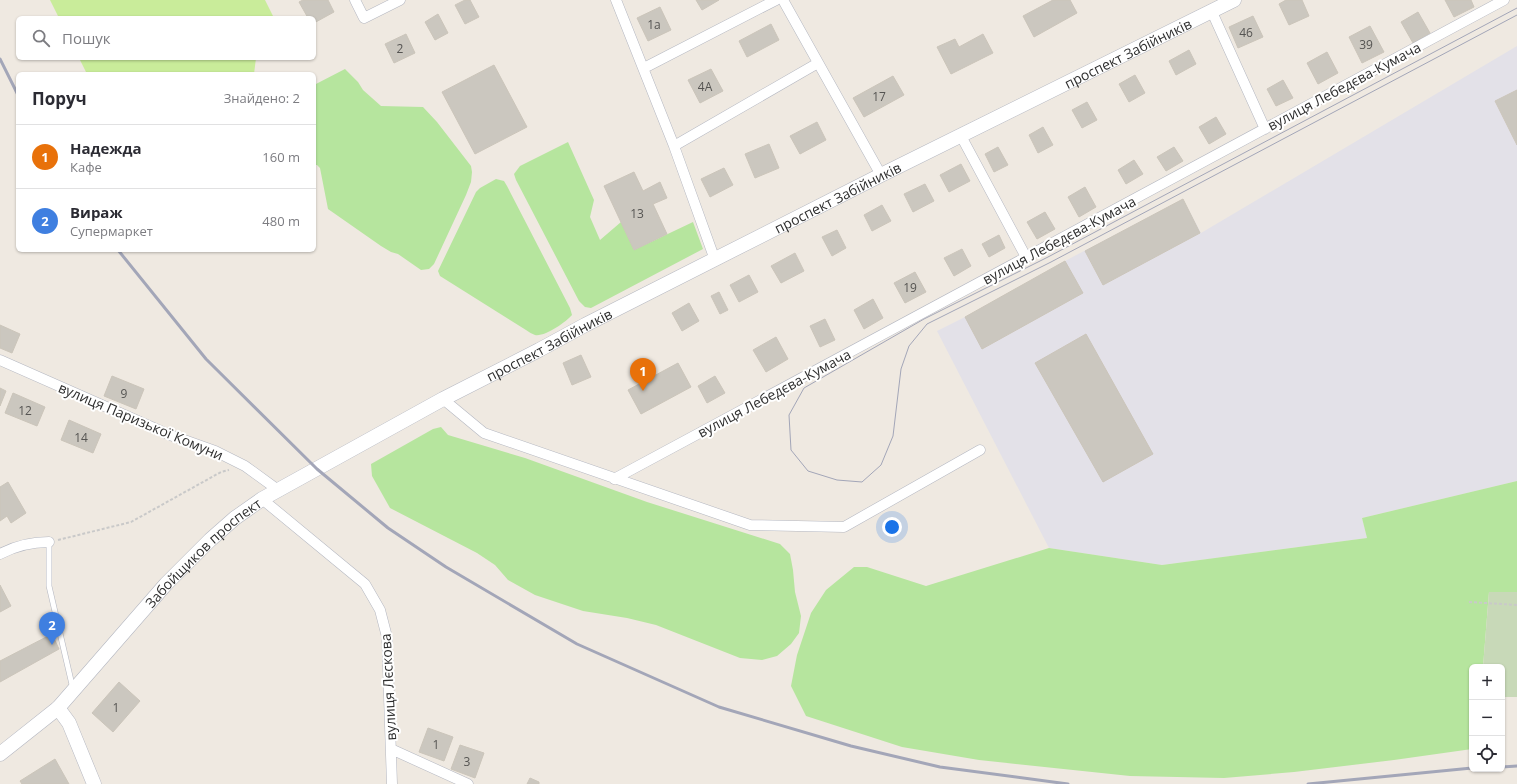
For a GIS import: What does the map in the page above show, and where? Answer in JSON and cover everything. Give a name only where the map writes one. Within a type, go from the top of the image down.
[{"type":"main road","name":"проспект Забійників","points":[[443,399],[585,325],[881,175],[1212,12],[1228,2]]},
{"type":"main road","name":"Забойщиков проспект","points":[[0,754],[58,708],[166,584],[210,540],[235,518],[278,490],[443,399]]},
{"type":"main road","points":[[58,708],[68,724],[94,784]]},
{"type":"street","points":[[355,0],[364,18],[400,0]]},
{"type":"street","points":[[616,0],[674,146],[715,260]]},
{"type":"street","points":[[644,68],[776,0]]},
{"type":"street","points":[[783,0],[881,175]]},
{"type":"street","name":"вулиця Лебедєва-Кумача","points":[[614,479],[1504,0]]},
{"type":"street","points":[[1212,12],[1265,129]]},
{"type":"street","points":[[674,146],[818,63]]},
{"type":"street","points":[[961,136],[1026,257]]},
{"type":"street","name":"вулиця Паризької Комуни","points":[[0,360],[170,435],[215,451],[245,466],[278,490]]},
{"type":"street","points":[[443,399],[484,433],[750,525],[844,527],[980,450]]},
{"type":"street","name":"вулиця Лєскова","points":[[262,500],[365,584],[380,610],[387,637],[392,784]]},
{"type":"street","points":[[0,554],[8,549],[31,542],[50,542]]},
{"type":"street","points":[[391,749],[468,784]]},
{"type":"lane","points":[[50,542],[49,586],[73,692]]},
{"type":"path","points":[[50,542],[131,522],[221,472],[245,466]]},
{"type":"path","points":[[1469,602],[1517,605]]},
{"type":"shaded area","points":[[1517,46],[1517,481],[1362,518],[1367,538],[1162,565],[1049,548],[937,331],[1183,199],[1201,233]]},
{"type":"green space","points":[[50,0],[265,0],[273,16],[58,16]]},
{"type":"green space","points":[[80,60],[256,60],[254,72],[86,72]]},
{"type":"green space","points":[[345,69],[358,82],[363,90],[381,106],[423,107],[437,122],[471,166],[471,182],[466,195],[434,264],[429,269],[421,270],[398,254],[381,246],[328,209],[320,168],[316,165],[316,84]]},
{"type":"green space","points":[[568,142],[594,200],[590,217],[600,240],[621,222],[634,250],[693,222],[703,249],[591,308],[585,307],[579,301],[514,174],[520,166]]},
{"type":"green space","points":[[496,179],[504,181],[507,186],[570,308],[572,315],[569,318],[544,334],[535,335],[530,333],[440,276],[438,271],[476,192]]},
{"type":"green space","points":[[441,427],[448,435],[525,458],[647,502],[780,544],[790,554],[795,592],[801,616],[799,633],[791,644],[777,656],[762,660],[740,658],[656,625],[627,618],[583,611],[535,595],[508,580],[495,565],[477,553],[390,508],[372,476],[371,464],[433,429]]},
{"type":"green space","points":[[1517,481],[1517,592],[1489,592],[1483,664],[1469,664],[1469,749],[1294,772],[1224,778],[1130,776],[979,760],[902,747],[806,716],[791,686],[797,655],[811,613],[826,590],[854,567],[867,567],[926,586],[1049,548],[1162,565],[1367,538],[1362,518]]},
{"type":"green space","points":[[1489,592],[1517,592],[1517,697],[1505,697],[1505,664],[1483,664]]},
{"type":"building","points":[[303,0],[328,0],[334,12],[316,22],[316,16],[307,16],[299,2]]},
{"type":"building","points":[[465,0],[470,0],[479,17],[465,24],[455,5]]},
{"type":"building","points":[[696,0],[719,0],[702,10]]},
{"type":"building","points":[[1053,0],[1070,0],[1077,13],[1034,37],[1023,16]]},
{"type":"building","points":[[1286,0],[1302,0],[1309,16],[1289,25],[1279,4]]},
{"type":"building","points":[[1445,0],[1471,0],[1474,7],[1454,17]]},
{"type":"building","points":[[660,7],[671,30],[648,41],[637,18]]},
{"type":"building","points":[[1418,12],[1430,33],[1413,43],[1401,22]]},
{"type":"building","points":[[438,14],[448,33],[435,40],[425,22]]},
{"type":"building","points":[[1253,16],[1263,37],[1238,48],[1229,27]]},
{"type":"building","points":[[771,24],[779,40],[747,57],[739,41]]},
{"type":"building","points":[[1370,26],[1384,52],[1362,63],[1349,37]]},
{"type":"building","points":[[406,34],[415,53],[394,63],[385,44]]},
{"type":"building","points":[[983,34],[993,53],[951,74],[937,47],[955,39],[959,47]]},
{"type":"building","points":[[1189,50],[1196,64],[1176,75],[1169,61]]},
{"type":"building","points":[[1327,52],[1338,73],[1318,84],[1307,63]]},
{"type":"building","points":[[494,65],[527,127],[475,154],[442,92]]},
{"type":"building","points":[[711,69],[723,91],[700,103],[688,80]]},
{"type":"building","points":[[1135,75],[1145,93],[1129,102],[1119,84]]},
{"type":"building","points":[[893,76],[904,95],[864,117],[853,98]]},
{"type":"building","points":[[1283,80],[1293,98],[1276,106],[1267,89]]},
{"type":"building","points":[[1517,90],[1517,145],[1495,101]]},
{"type":"building","points":[[1087,102],[1097,120],[1082,128],[1072,110]]},
{"type":"building","points":[[1216,117],[1226,134],[1209,144],[1199,127]]},
{"type":"building","points":[[817,122],[826,140],[800,154],[790,136]]},
{"type":"building","points":[[1043,127],[1053,145],[1038,153],[1029,135]]},
{"type":"building","points":[[769,144],[779,168],[755,178],[745,154]]},
{"type":"building","points":[[998,147],[1008,165],[994,172],[985,154]]},
{"type":"building","points":[[1174,147],[1183,161],[1166,171],[1157,157]]},
{"type":"building","points":[[1134,160],[1143,174],[1126,184],[1118,170]]},
{"type":"building","points":[[961,164],[970,181],[949,192],[940,175]]},
{"type":"building","points":[[724,168],[733,185],[710,197],[701,179]]},
{"type":"building","points":[[634,172],[643,191],[660,182],[667,198],[653,204],[667,234],[634,250],[604,186]]},
{"type":"building","points":[[925,184],[934,201],[913,212],[904,194]]},
{"type":"building","points":[[1085,187],[1096,207],[1079,217],[1068,197]]},
{"type":"building","points":[[1183,199],[1200,233],[1103,285],[1085,251]]},
{"type":"building","points":[[882,205],[891,221],[872,231],[864,215]]},
{"type":"building","points":[[1045,212],[1055,229],[1037,239],[1027,222]]},
{"type":"building","points":[[837,230],[846,248],[832,256],[822,237]]},
{"type":"building","points":[[999,235],[1005,248],[989,257],[982,244]]},
{"type":"building","points":[[962,249],[971,266],[954,276],[944,258]]},
{"type":"building","points":[[795,253],[804,271],[781,283],[771,266]]},
{"type":"building","points":[[1065,261],[1083,293],[982,349],[965,317]]},
{"type":"building","points":[[915,272],[926,292],[905,303],[894,283]]},
{"type":"building","points":[[749,275],[758,292],[739,302],[730,285]]},
{"type":"building","points":[[719,292],[728,310],[720,314],[711,296]]},
{"type":"building","points":[[873,299],[883,318],[864,329],[854,310]]},
{"type":"building","points":[[689,303],[699,321],[682,331],[672,313]]},
{"type":"building","points":[[825,319],[835,340],[820,347],[810,326]]},
{"type":"building","points":[[0,325],[20,334],[12,353],[0,348]]},
{"type":"building","points":[[1086,334],[1153,454],[1103,482],[1035,363]]},
{"type":"building","points":[[776,337],[788,359],[766,372],[753,350]]},
{"type":"building","points":[[581,355],[591,377],[572,385],[563,363]]},
{"type":"building","points":[[678,363],[691,387],[641,414],[628,390]]},
{"type":"building","points":[[112,376],[144,389],[136,409],[104,396]]},
{"type":"building","points":[[715,376],[725,393],[707,403],[698,386]]},
{"type":"building","points":[[0,388],[6,391],[0,406]]},
{"type":"building","points":[[13,393],[45,407],[37,426],[5,413]]},
{"type":"building","points":[[69,420],[101,434],[93,453],[61,440]]},
{"type":"building","points":[[8,482],[26,513],[11,523],[7,516],[0,521],[0,487]]},
{"type":"building","points":[[0,585],[11,606],[0,612]]},
{"type":"building","points":[[52,634],[59,649],[0,682],[0,661]]},
{"type":"building","points":[[119,682],[140,701],[113,732],[92,713]]},
{"type":"building","points":[[428,728],[453,737],[444,761],[419,752]]},
{"type":"building","points":[[460,745],[484,753],[475,778],[451,769]]},
{"type":"building","points":[[55,759],[69,784],[22,784],[20,781]]},
{"type":"building","points":[[530,778],[539,782],[539,784],[527,784]]},
{"type":"tram line","points":[[1517,8],[1048,257],[924,319],[804,388],[789,415],[791,450],[808,471],[837,480],[862,482],[881,465],[893,436],[901,369],[909,346],[927,324],[1051,262],[1517,15]]},
{"type":"railway","points":[[0,59],[16,91]]},
{"type":"railway","points":[[120,252],[206,359],[317,469],[388,528],[446,567],[577,644],[719,707],[851,746],[940,767],[1068,784]]},
{"type":"railway","points":[[1505,767],[1517,766]]},
{"type":"railway","points":[[1308,784],[1469,768]]},
{"type":"place","name":"Надежда","points":[[643,391]]},
{"type":"place","name":"Вираж","points":[[52,645]]}]
